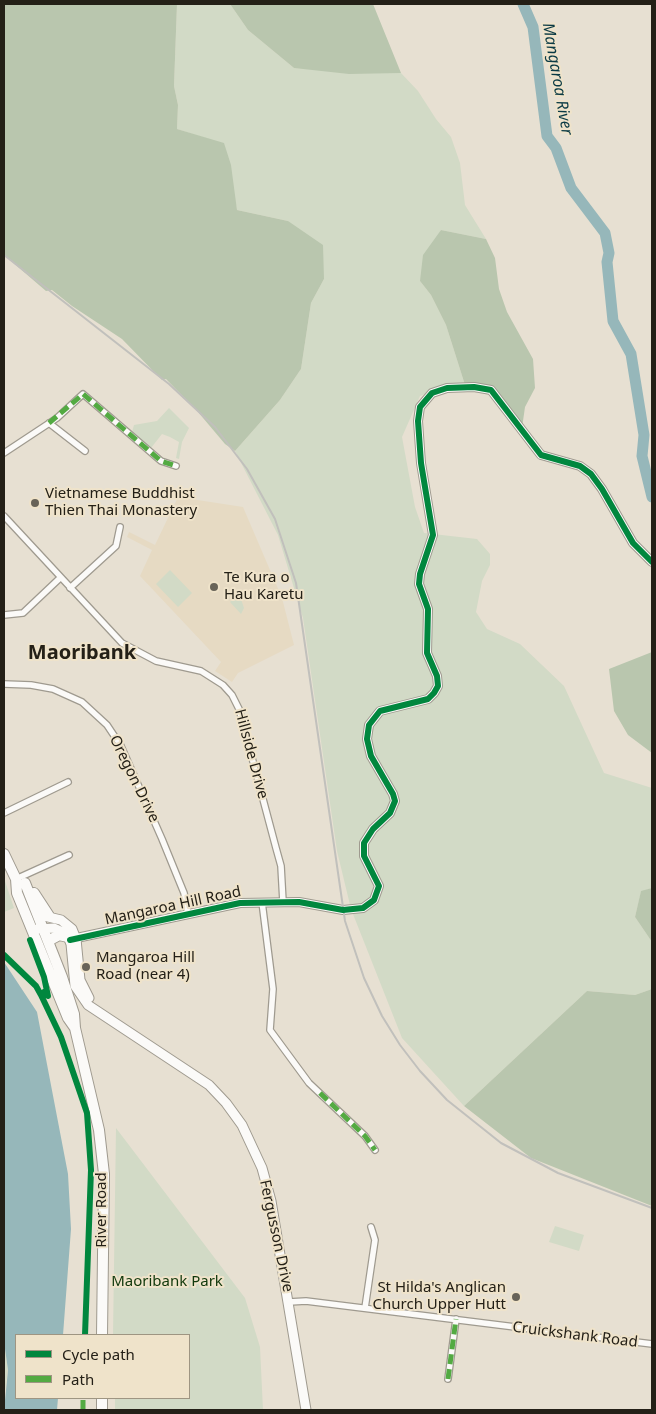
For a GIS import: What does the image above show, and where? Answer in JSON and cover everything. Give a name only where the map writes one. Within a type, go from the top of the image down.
[{"type":"highway","points":[[4,854],[20,881],[50,916]]},
{"type":"highway","points":[[20,881],[17,893],[36,924]]},
{"type":"highway","name":"River Road","points":[[36,924],[48,941],[72,1004],[75,1028],[93,1098],[104,1174],[102,1334]]},
{"type":"highway","name":"River Road","points":[[36,924],[68,1018],[75,1028]]},
{"type":"highway","points":[[48,941],[59,935],[71,938]]},
{"type":"main road","points":[[36,924],[50,916],[70,926],[71,938]]},
{"type":"main road","points":[[36,924],[61,929],[71,938]]},
{"type":"main road","name":"Fergusson Drive","points":[[71,938],[73,973],[77,992],[88,1005],[208,1085],[226,1103],[242,1125],[262,1168],[271,1201],[306,1410]]},
{"type":"street","name":"Mangaroa Hill Road","points":[[71,938],[240,903],[283,902],[351,910],[369,905],[378,894],[378,882],[364,856],[364,843],[373,829],[390,813],[395,801],[393,794],[371,756],[367,730],[370,721],[380,711],[428,699],[438,686],[437,676],[427,653],[429,618],[419,584],[420,574],[433,535],[421,463],[418,430],[419,412],[428,396],[447,388],[483,387],[491,390],[541,455],[580,466],[591,474],[602,489],[628,536],[652,562]]},
{"type":"street","points":[[4,453],[49,424],[83,394],[161,461],[176,466]]},
{"type":"street","points":[[49,424],[85,451]]},
{"type":"street","name":"Hillside Drive","points":[[4,516],[60,578],[128,648],[156,661],[201,671],[223,685],[232,695],[239,709],[276,848],[280,866],[283,902]]},
{"type":"street","points":[[70,588],[116,546],[120,527]]},
{"type":"street","points":[[4,615],[23,613],[60,578]]},
{"type":"street","name":"Oregon Drive","points":[[4,684],[31,684],[54,689],[82,702],[107,725],[122,746],[162,839],[184,893],[188,914]]},
{"type":"street","points":[[4,813],[68,782]]},
{"type":"street","points":[[20,881],[69,856]]},
{"type":"street","points":[[262,902],[273,989],[270,1030],[305,1079],[365,1136],[376,1150]]},
{"type":"street","points":[[365,1308],[374,1240],[372,1227]]},
{"type":"street","name":"Cruickshank Road","points":[[289,1302],[306,1301],[652,1344]]},
{"type":"street","points":[[448,1379],[456,1319]]},
{"type":"shaded area","name":"Te Kura o Hau Karetu","points":[[178,497],[243,507],[282,598],[294,645],[238,673],[232,682],[215,671],[221,662],[140,576],[152,550],[127,537],[129,532],[155,545]]},
{"type":"green space","points":[[4,4],[177,4],[174,86],[178,105],[177,129],[224,143],[231,165],[237,210],[288,221],[323,245],[324,279],[311,303],[301,369],[280,400],[235,451],[225,444],[198,412],[166,379],[162,380],[122,339],[72,306],[52,290],[46,291],[4,255]]},
{"type":"green space","points":[[177,4],[230,4],[248,30],[294,68],[401,73],[418,91],[436,119],[451,137],[460,163],[465,205],[486,239],[441,230],[420,281],[431,295],[446,325],[465,385],[453,384],[420,396],[402,437],[415,507],[424,533],[477,539],[490,554],[490,565],[482,581],[476,612],[487,629],[520,644],[564,686],[604,773],[652,788],[652,888],[641,892],[635,917],[652,942],[652,989],[635,995],[587,991],[464,1106],[402,1038],[351,909],[337,851],[303,618],[278,535],[235,451],[280,400],[301,369],[311,303],[324,279],[288,221],[237,210],[224,144],[177,129],[178,105],[174,86]]},
{"type":"green space","points":[[230,4],[373,4],[401,73],[349,74],[294,68],[248,30]]},
{"type":"green space","points":[[441,230],[486,239],[495,258],[499,289],[507,312],[533,359],[535,388],[525,407],[522,428],[489,390],[465,385],[446,325],[431,295],[420,281],[423,255]]},
{"type":"green space","points":[[169,408],[189,428],[182,442],[179,459],[176,458],[179,442],[162,434],[151,448],[132,432],[134,425],[157,421]]},
{"type":"green space","points":[[170,570],[192,593],[178,607],[156,584]]},
{"type":"green space","points":[[236,596],[240,596],[244,608],[241,614],[230,602]]},
{"type":"green space","points":[[652,652],[652,753],[628,735],[614,711],[609,669]]},
{"type":"green space","points":[[4,878],[14,908],[4,912]]},
{"type":"green space","points":[[652,888],[652,942],[635,917],[641,891]]},
{"type":"green space","points":[[652,989],[652,1206],[531,1158],[464,1106],[587,991],[635,995]]},
{"type":"green space","name":"Maoribank Park","points":[[116,1128],[245,1298],[260,1347],[263,1410],[115,1410],[115,1399],[190,1399],[190,1334],[113,1334]]},
{"type":"green space","points":[[555,1226],[584,1235],[579,1251],[549,1242]]},
{"type":"green space","points":[[4,1342],[8,1370],[4,1399]]},
{"type":"water","points":[[4,962],[37,1012],[68,1174],[71,1229],[63,1334],[15,1334],[15,1399],[58,1399],[57,1410],[4,1410],[8,1370],[4,1342]]},
{"type":"waterway","name":"Mangaroa River","points":[[523,4],[533,27],[547,136],[556,148],[571,188],[605,233],[609,253],[607,262],[613,321],[631,354],[644,435],[642,456],[652,497]]},
{"type":"railway","points":[[4,255],[169,384],[215,427],[247,469],[275,519],[296,583],[345,921],[364,978],[382,1016],[400,1045],[420,1071],[447,1100],[501,1143],[558,1173],[652,1208]]},
{"type":"marked path","points":[[49,423],[83,394],[161,461],[176,466]]},
{"type":"marked path","points":[[320,1093],[365,1136],[375,1150]]},
{"type":"marked path","points":[[448,1379],[456,1319]]},
{"type":"marked path","points":[[83,1399],[83,1410]]},
{"type":"cycle path","points":[[70,940],[240,903],[299,902],[343,910],[363,908],[374,900],[379,886],[364,856],[364,843],[373,829],[390,813],[395,801],[393,794],[371,756],[367,739],[369,725],[380,711],[428,699],[438,686],[437,676],[427,653],[428,609],[419,584],[420,574],[433,535],[421,463],[418,421],[420,407],[432,393],[447,388],[474,387],[491,390],[541,455],[580,466],[591,474],[602,489],[633,543],[652,562]]},
{"type":"cycle path","points":[[30,940],[44,977],[48,996],[44,992]]},
{"type":"cycle path","points":[[4,955],[36,986],[41,995],[61,1037],[87,1113],[91,1170],[85,1334]]},
{"type":"place","name":"Vietnamese Buddhist Thien Thai Monastery","points":[[35,503]]},
{"type":"place","name":"Te Kura o Hau Karetu","points":[[214,587]]},
{"type":"place","name":"Mangaroa Hill Road (near 4)","points":[[86,967]]},
{"type":"place","name":"St Hilda's Anglican Church Upper Hutt","points":[[516,1297]]},
{"type":"district","name":"Maoribank","points":[[82,653]]}]
